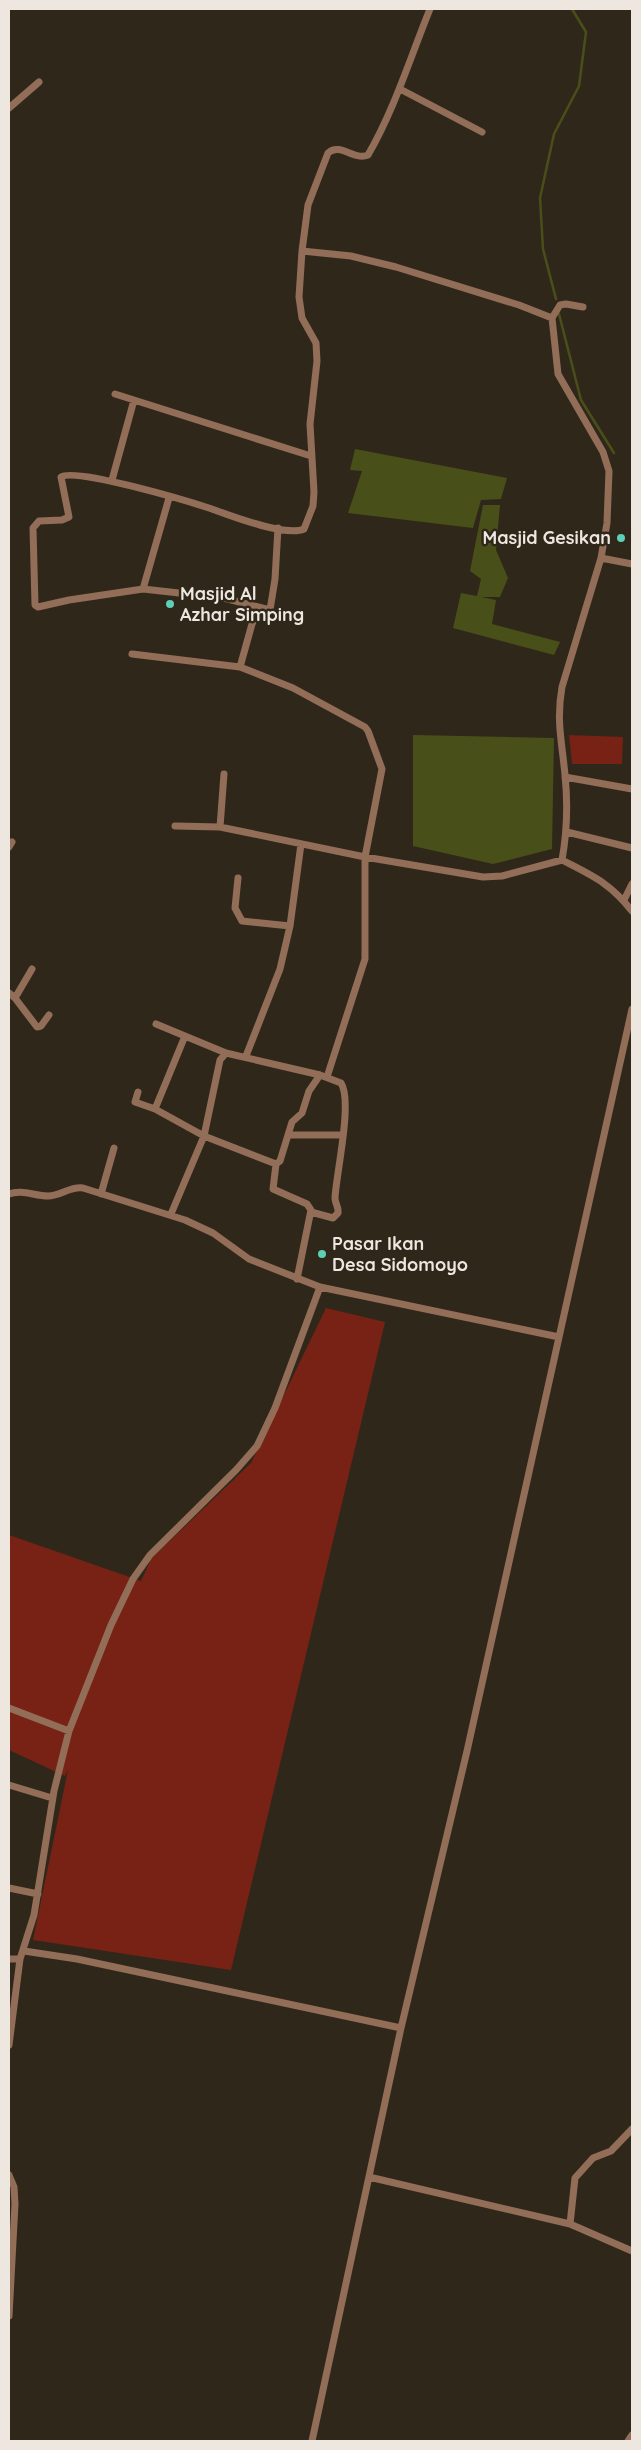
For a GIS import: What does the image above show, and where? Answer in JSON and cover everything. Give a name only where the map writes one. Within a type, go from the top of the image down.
[{"type":"street","points":[[270,610],[224,598],[144,589],[69,600],[40,607],[35,605],[33,528],[39,521],[62,520],[69,517],[61,477],[70,474],[112,480],[211,509],[238,520],[299,531],[306,526],[313,506],[314,492],[310,424],[318,361],[316,343],[302,318],[299,297],[308,205],[328,153],[338,149],[361,157],[368,154],[382,130],[400,89],[430,9]]},
{"type":"street","points":[[9,108],[40,82]]},
{"type":"street","points":[[400,89],[482,132]]},
{"type":"street","points":[[302,251],[351,256],[396,267],[512,303],[552,318]]},
{"type":"street","points":[[562,860],[567,832],[565,777],[558,723],[560,696],[601,558],[607,523],[609,471],[603,452],[558,374],[552,318],[556,308],[560,305],[582,307]]},
{"type":"street","points":[[115,394],[311,456]]},
{"type":"street","points":[[112,480],[134,400]]},
{"type":"street","points":[[144,589],[169,498]]},
{"type":"street","points":[[270,610],[275,579],[278,528]]},
{"type":"street","points":[[601,558],[632,564]]},
{"type":"street","points":[[240,667],[256,615],[270,610]]},
{"type":"street","points":[[132,654],[240,667],[293,688],[368,731],[382,769],[365,857],[365,959],[328,1077]]},
{"type":"street","points":[[220,827],[224,774]]},
{"type":"street","points":[[565,777],[632,789]]},
{"type":"street","points":[[175,826],[220,827],[365,857],[492,877],[562,860],[603,881],[624,900],[632,911]]},
{"type":"street","points":[[567,832],[632,848]]},
{"type":"street","points":[[246,1056],[280,969],[290,926],[301,844]]},
{"type":"street","points":[[238,878],[235,908],[242,921],[290,926]]},
{"type":"street","points":[[624,900],[632,884]]},
{"type":"street","points":[[32,969],[12,996],[37,1027],[42,1026],[49,1015]]},
{"type":"street","points":[[312,2441],[401,2028],[467,1751],[587,1219],[632,1009]]},
{"type":"street","points":[[156,1024],[226,1053],[246,1056],[328,1077],[341,1083],[344,1087],[343,1135],[335,1197],[339,1208],[338,1215],[333,1218],[311,1212]]},
{"type":"street","points":[[155,1109],[185,1036]]},
{"type":"street","points":[[170,1214],[204,1136],[220,1060],[226,1053]]},
{"type":"street","points":[[297,1279],[301,1264],[300,1255],[311,1212],[307,1204],[272,1189],[276,1164],[280,1161],[292,1122],[302,1114],[309,1091],[320,1075]]},
{"type":"street","points":[[138,1092],[135,1102],[155,1109],[204,1136],[276,1164]]},
{"type":"street","points":[[288,1135],[343,1135]]},
{"type":"street","points":[[101,1194],[114,1148]]},
{"type":"street","points":[[9,1194],[20,1191],[48,1196],[78,1188],[170,1214],[213,1233],[249,1259],[320,1287],[559,1337]]},
{"type":"street","points":[[9,2045],[20,1959],[24,1951],[38,1894],[52,1798],[69,1731],[111,1625],[133,1579],[164,1539],[236,1470],[257,1446],[275,1408],[320,1287]]},
{"type":"street","points":[[9,1708],[69,1731]]},
{"type":"street","points":[[9,1785],[52,1798]]},
{"type":"street","points":[[9,1888],[38,1894]]},
{"type":"street","points":[[24,1951],[78,1959],[401,2028]]},
{"type":"street","points":[[9,1959],[20,1959]]},
{"type":"street","points":[[570,2224],[575,2178],[593,2158],[611,2152],[632,2131]]},
{"type":"street","points":[[9,2175],[14,2187],[16,2204],[9,2316]]},
{"type":"street","points":[[369,2177],[570,2224],[632,2251]]},
{"type":"street","points":[[628,2441],[632,2434]]},
{"type":"shaded area","points":[[355,449],[507,478],[501,499],[481,500],[473,528],[348,513],[362,471],[350,470]]},
{"type":"shaded area","points":[[483,505],[500,505],[496,550],[508,578],[500,597],[481,597],[496,600],[492,624],[560,642],[554,655],[453,628],[461,593],[477,596],[481,579],[470,571]]},
{"type":"shaded area","points":[[413,735],[554,738],[552,849],[493,864],[413,846]]},
{"type":"shaded area","points":[[569,735],[623,737],[622,764],[572,764]]},
{"type":"shaded area","points":[[326,1308],[385,1322],[231,1970],[33,1940],[68,1770],[65,1776],[9,1750],[9,1535],[141,1581],[151,1559],[251,1463]]},
{"type":"waterway","points":[[556,299],[543,249],[540,198],[554,134],[579,86],[586,32],[572,9]]},
{"type":"waterway","points":[[559,314],[581,400],[614,453]]},
{"type":"place","name":"Masjid Gesikan","points":[[621,538]]},
{"type":"place","name":"Masjid Al Azhar Simping","points":[[170,604]]},
{"type":"place","name":"Pasar Ikan Desa Sidomoyo","points":[[322,1254]]}]
